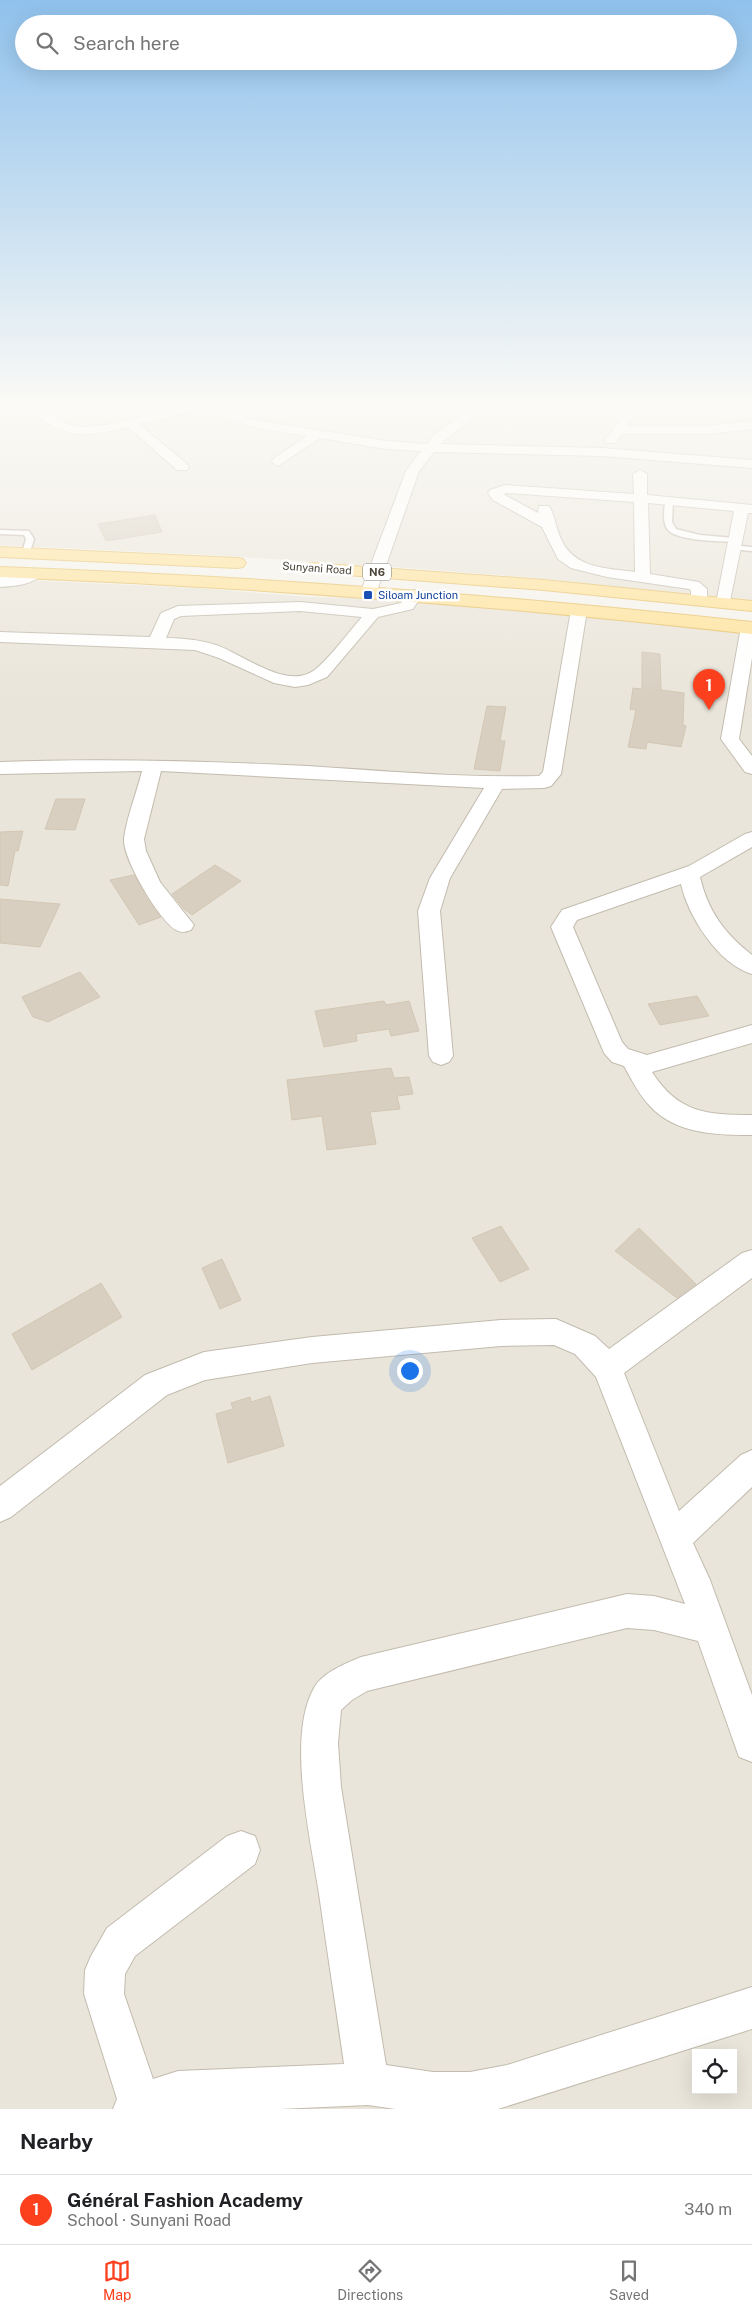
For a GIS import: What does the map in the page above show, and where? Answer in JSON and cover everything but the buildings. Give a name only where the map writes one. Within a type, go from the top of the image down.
[{"type":"main road","points":[[0,552],[256,565]]},
{"type":"main road","name":"Sunyani Road","points":[[295,567],[375,572],[752,606]]},
{"type":"main road","name":"N6","points":[[0,572],[252,583],[369,591],[750,627]]},
{"type":"street","points":[[369,591],[401,501]]},
{"type":"street","points":[[507,501],[547,524]]},
{"type":"street","points":[[543,501],[547,524],[566,559],[571,563],[594,570],[694,585],[699,589],[699,600]]},
{"type":"street","points":[[640,501],[643,576]]},
{"type":"street","points":[[674,501],[747,508],[734,543],[724,603]]},
{"type":"street","points":[[0,582],[19,581],[36,573]]},
{"type":"street","points":[[156,643],[168,616],[178,611],[307,607],[345,609],[373,614],[407,606],[414,595]]},
{"type":"street","points":[[0,768],[69,765],[153,766],[538,784],[544,782],[552,774],[580,610]]},
{"type":"street","points":[[0,637],[204,646],[275,678],[290,682],[304,682],[313,679],[320,673],[373,614]]},
{"type":"street","points":[[750,627],[730,739],[752,768]]},
{"type":"street","points":[[153,766],[134,839],[134,847],[154,889],[183,925]]},
{"type":"street","points":[[441,1056],[430,911],[440,878],[496,782]]},
{"type":"street","points":[[752,838],[689,874],[569,915],[562,927],[612,1047],[620,1056],[634,1062],[648,1064],[752,1034]]},
{"type":"street","points":[[689,874],[691,886],[704,921],[722,944],[752,966]]},
{"type":"street","points":[[634,1062],[659,1101],[680,1117],[723,1125],[752,1125]]},
{"type":"street","points":[[606,1368],[752,1262]]},
{"type":"street","points":[[0,1506],[156,1385],[204,1366],[312,1350],[501,1333],[556,1332],[584,1345],[606,1368],[674,1538],[693,1580],[752,1744]]},
{"type":"street","points":[[674,1538],[752,1466]]},
{"type":"street","points":[[368,2084],[328,1826],[319,1749],[324,1706],[330,1696],[339,1688],[361,1675],[627,1610],[654,1613],[710,1628]]},
{"type":"street","points":[[241,1850],[121,1942],[105,1970],[104,1994],[137,2106],[178,2092],[368,2084],[433,2094],[470,2093],[489,2090],[507,2086],[752,2008]]},
{"type":"lane","points":[[669,501],[669,527],[672,531],[734,543],[752,549]]},
{"type":"lane","points":[[0,532],[26,533],[30,539],[26,553]]},
{"type":"shaded area","points":[[0,501],[752,501],[752,603],[535,578],[421,569],[209,555],[0,545]]},
{"type":"shaded area","points":[[0,579],[199,588],[308,597],[431,600],[752,633],[752,2109],[0,2109]]},
{"type":"place","name":"Siloam Junction","points":[[368,595]]},
{"type":"place","name":"Général Fashion Academy","points":[[709,710]]}]
